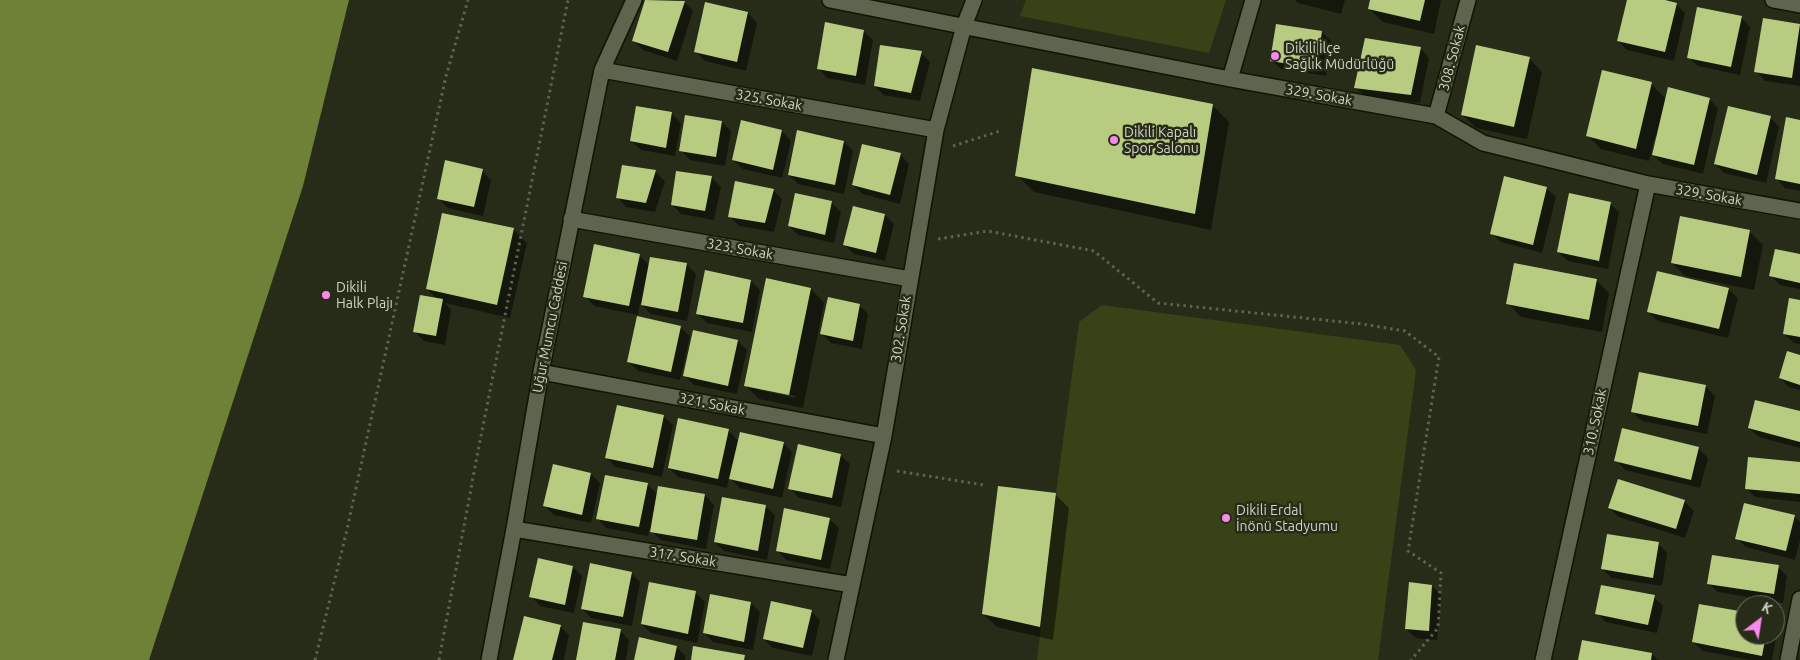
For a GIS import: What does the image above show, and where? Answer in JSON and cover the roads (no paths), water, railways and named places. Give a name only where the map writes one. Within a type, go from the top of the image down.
[{"type":"street","name":"Uğur Mumcu Caddesi","points":[[489,660],[541,372],[602,70],[634,0]]},
{"type":"street","name":"329. Sokak","points":[[830,0],[1230,79],[1436,116],[1483,144],[1648,184],[1800,211]]},
{"type":"street","name":"302. Sokak","points":[[836,660],[884,436],[936,130],[964,26],[974,0]]},
{"type":"street","points":[[1230,79],[1253,0]]},
{"type":"street","name":"308. Sokak","points":[[1436,116],[1468,0]]},
{"type":"street","points":[[1773,0],[1800,5]]},
{"type":"street","name":"325. Sokak","points":[[602,70],[936,130]]},
{"type":"street","name":"310. Sokak","points":[[1543,660],[1648,184]]},
{"type":"street","name":"323. Sokak","points":[[571,219],[910,280]]},
{"type":"street","name":"321. Sokak","points":[[541,372],[884,436]]},
{"type":"street","name":"317. Sokak","points":[[514,529],[852,585]]},
{"type":"street","points":[[1788,660],[1800,599]]},
{"type":"place","name":"Dikili İlçe Sağlık Müdürlüğü","points":[[1275,56]]},
{"type":"place","name":"Dikili Kapalı Spor Salonu","points":[[1114,140]]},
{"type":"place","name":"Dikili Halk Plajı","points":[[326,295]]},
{"type":"place","name":"Dikili Erdal İnönü Stadyumu","points":[[1226,518]]}]
